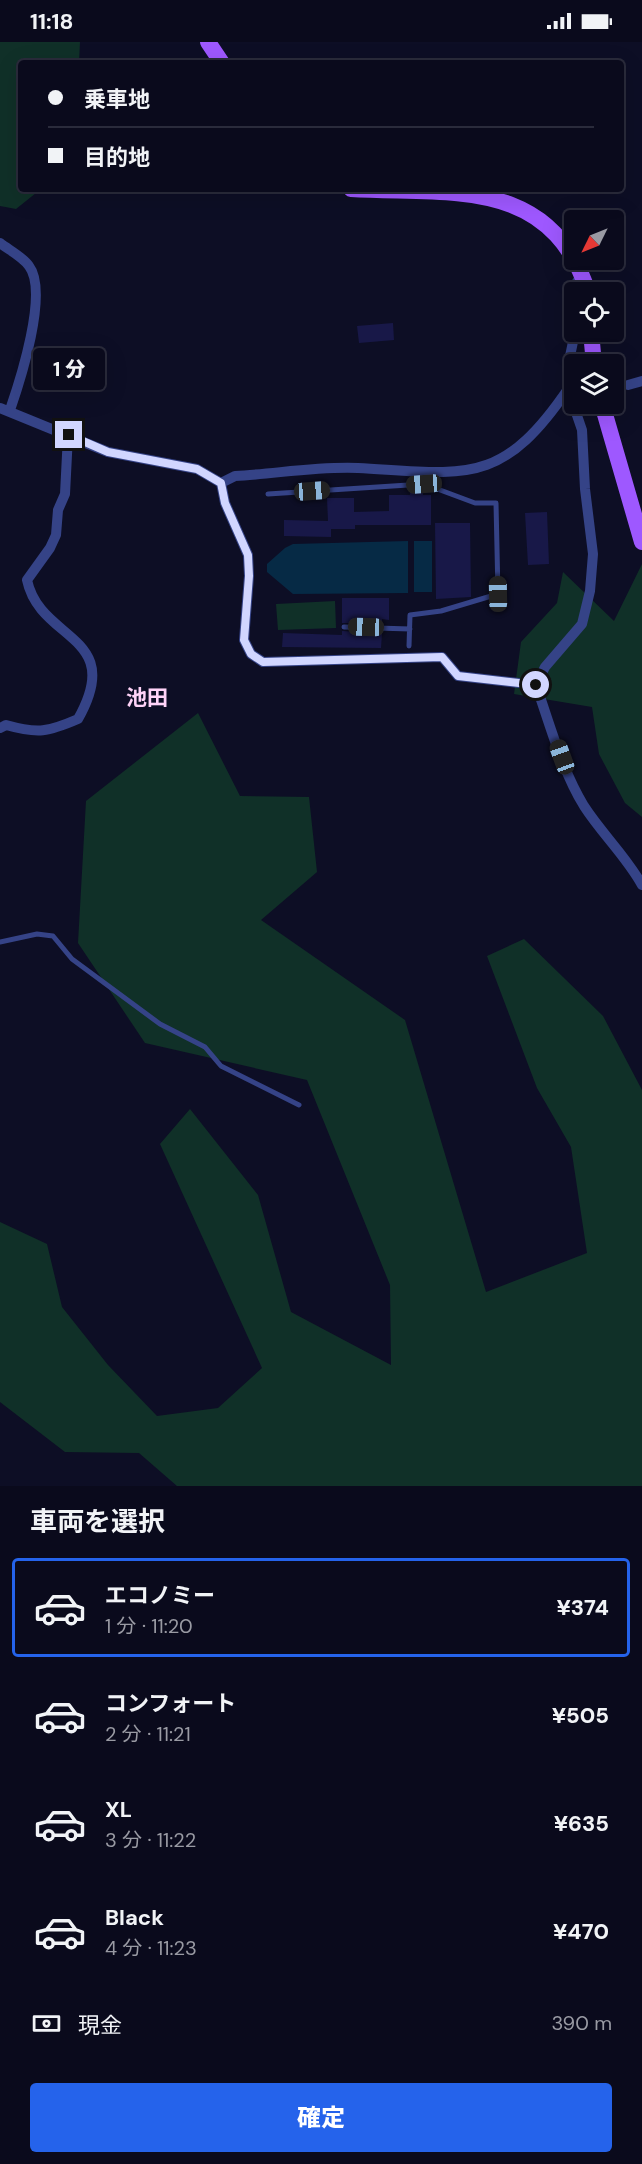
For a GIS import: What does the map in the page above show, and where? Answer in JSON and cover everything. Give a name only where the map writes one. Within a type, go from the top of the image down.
[{"type":"main road","points":[[208,42],[220,60]]},
{"type":"main road","points":[[424,192],[473,194],[514,205],[534,216],[555,233],[582,274],[585,282]]},
{"type":"main road","points":[[605,414],[642,542]]},
{"type":"street","points":[[0,243],[30,266],[36,291],[34,319],[23,372],[5,409],[108,452],[197,469],[221,483],[225,503],[248,555],[249,576],[244,640],[251,654],[263,662],[442,657],[458,676],[536,685]]},
{"type":"street","points":[[577,282],[582,274]]},
{"type":"street","points":[[628,385],[642,381]]},
{"type":"street","points":[[221,483],[235,476],[357,468],[402,472],[470,470],[494,462],[515,451],[537,431],[564,394]]},
{"type":"street","points":[[577,414],[582,429],[585,489],[593,554],[590,591],[582,624],[545,667],[536,685],[569,775],[584,804],[628,861],[642,885]]},
{"type":"street","points":[[0,728],[6,724],[30,732],[57,728],[78,719],[94,682],[93,667],[79,645],[37,604],[29,590],[27,580],[50,548],[56,535],[58,510],[65,494],[69,435]]},
{"type":"lane","points":[[401,486],[402,472]]},
{"type":"lane","points":[[268,494],[424,484],[475,503],[496,503],[498,594],[441,611],[410,615],[410,646]]},
{"type":"lane","points":[[344,627],[410,629]]},
{"type":"lane","points":[[0,942],[37,934],[53,936],[72,959],[160,1024],[205,1047],[221,1066],[298,1105]]},
{"type":"green space","points":[[0,42],[80,42],[79,60],[18,60],[18,192],[37,192],[16,209],[0,206]]},
{"type":"green space","points":[[642,564],[642,817],[625,803],[599,754],[592,707],[514,694],[521,642],[557,603],[563,572],[614,621]]},
{"type":"green space","points":[[335,601],[336,628],[278,630],[276,604]]},
{"type":"green space","points":[[198,713],[240,796],[309,797],[317,872],[261,920],[405,1020],[486,1292],[587,1253],[571,1147],[537,1088],[487,956],[524,939],[603,1016],[642,1090],[642,1486],[177,1486],[139,1453],[65,1452],[0,1402],[0,1222],[47,1244],[62,1307],[108,1365],[157,1416],[218,1408],[262,1368],[160,1144],[190,1109],[258,1195],[291,1312],[391,1365],[390,1285],[307,1080],[145,1043],[78,943],[86,801]]},
{"type":"water","points":[[408,541],[408,593],[293,594],[267,572],[267,564],[293,544]]},
{"type":"water","points":[[414,541],[432,541],[432,592],[414,592]]},
{"type":"building","points":[[393,323],[394,340],[359,343],[357,326]]},
{"type":"building","points":[[423,489],[423,495],[431,495],[431,525],[355,525],[355,529],[331,529],[331,537],[284,536],[284,520],[328,521],[327,498],[354,498],[354,512],[389,511],[389,495],[410,495],[410,490]]},
{"type":"building","points":[[547,512],[549,564],[528,565],[525,513]]},
{"type":"building","points":[[435,523],[470,523],[471,597],[436,599]]},
{"type":"building","points":[[342,598],[389,598],[389,620],[382,619],[382,623],[342,623]]},
{"type":"building","points":[[342,631],[382,633],[381,648],[282,647],[283,633],[342,635]]},
{"type":"tunnel","points":[[624,385],[628,385]]},
{"type":"district","name":"池田","points":[[147,698]]},
{"type":"route","points":[[69,435],[108,452],[197,469],[221,483],[225,503],[248,555],[249,576],[244,640],[251,654],[263,662],[442,657],[458,676],[536,685]]}]
